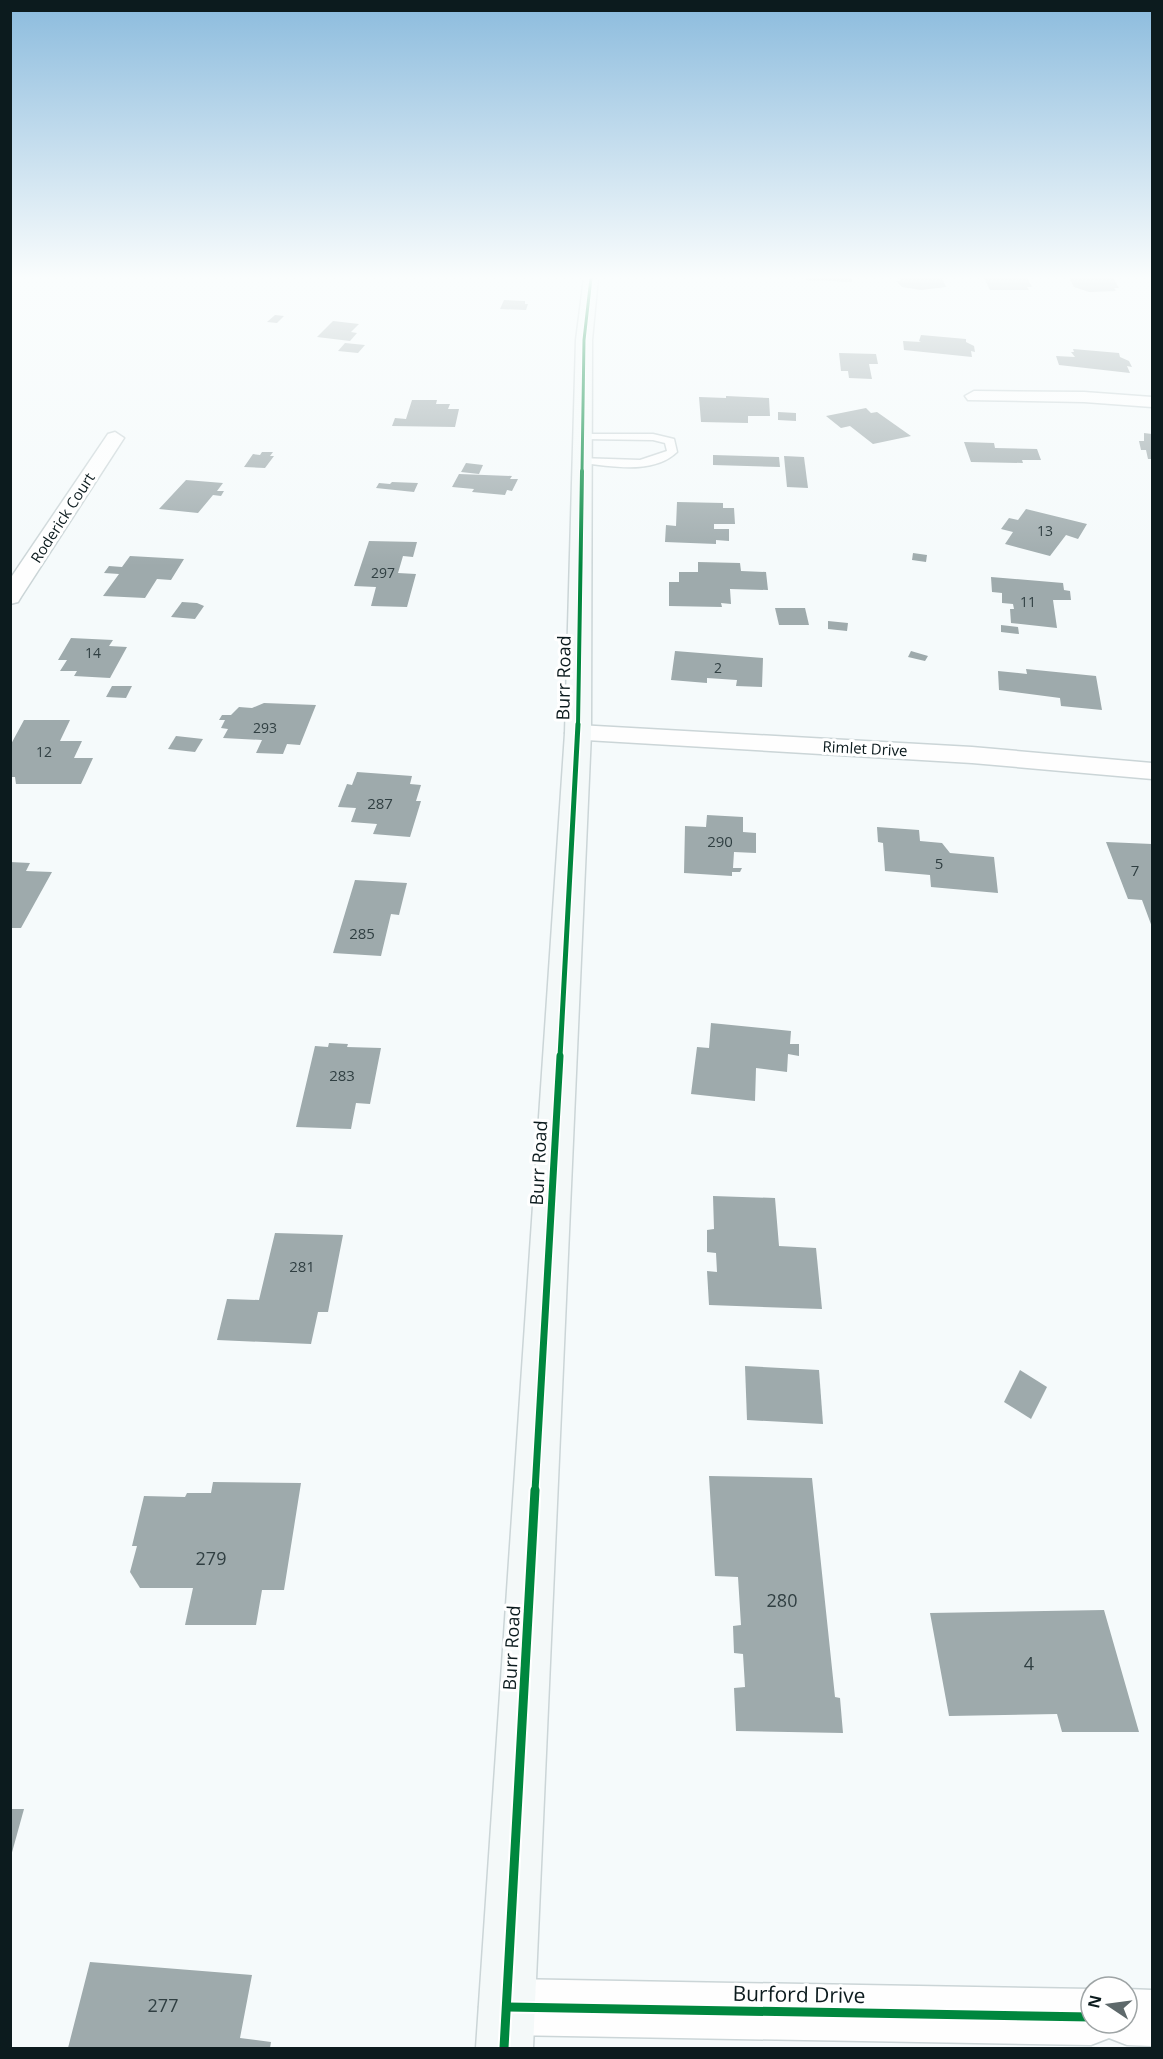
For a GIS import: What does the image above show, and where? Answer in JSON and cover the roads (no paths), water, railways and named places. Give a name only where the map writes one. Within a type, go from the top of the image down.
[{"type":"street","name":"Burr Road","points":[[505,2028],[578,733],[583,374]]},
{"type":"street","points":[[974,396],[1084,397],[1152,402]]},
{"type":"street","name":"Roderick Court","points":[[10,597],[115,438]]},
{"type":"street","name":"Rimlet Drive","points":[[578,733],[972,755],[1152,771]]},
{"type":"street","name":"Burford Drive","points":[[505,2028],[1079,2017]]},
{"type":"lane","points":[[653,437],[670,441],[672,452],[647,464],[582,448],[653,437]]}]
